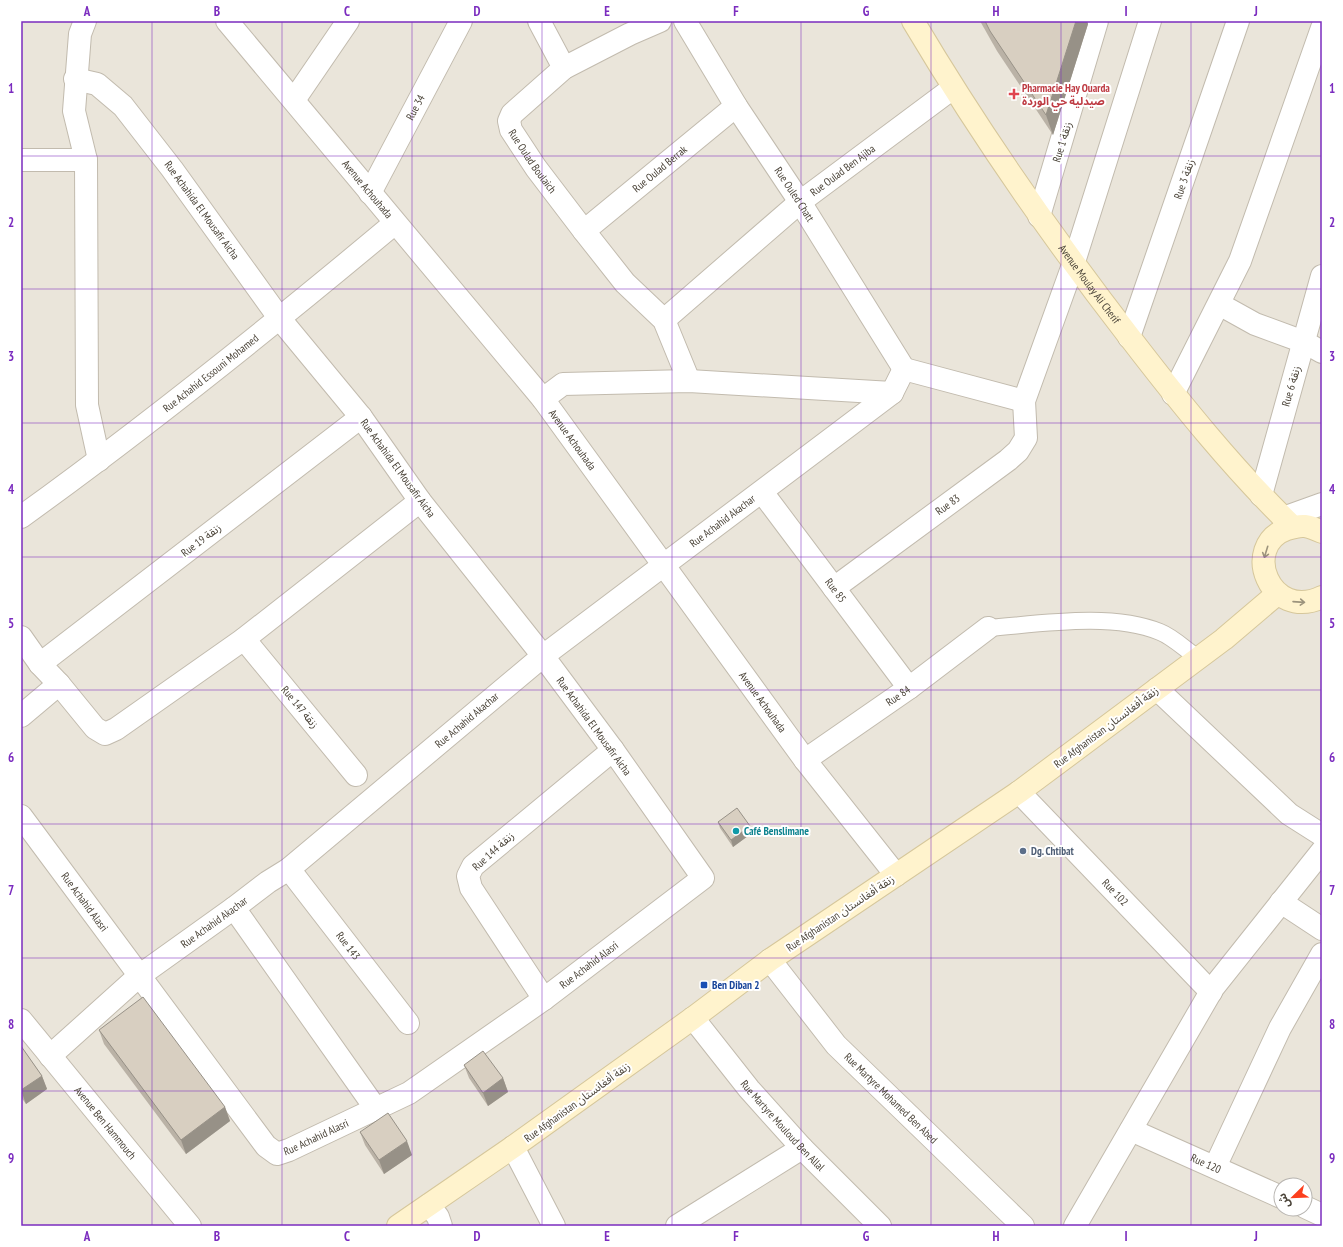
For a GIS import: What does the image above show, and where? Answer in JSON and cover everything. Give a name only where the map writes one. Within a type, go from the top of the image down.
[{"type":"street","points":[[85,21],[80,34],[75,79],[74,110],[86,160],[87,405],[99,460]]},
{"type":"street","points":[[294,100],[348,21]]},
{"type":"street","name":"Rue 34","points":[[370,193],[461,21]]},
{"type":"street","points":[[539,21],[564,68]]},
{"type":"street","name":"Rue Oulad Boulaich","points":[[660,21],[630,34],[564,68],[512,114],[509,121],[514,135],[536,168],[584,231],[625,283],[664,320]]},
{"type":"street","name":"Rue Ouled Chatt","points":[[685,21],[736,106],[800,202],[904,369]]},
{"type":"street","name":"Avenue Moulay Ali Cherif","points":[[913,21],[953,88],[1073,265],[1173,394],[1261,495],[1288,523]]},
{"type":"street","name":"Rue 1 زنقة","points":[[1039,216],[1098,21]]},
{"type":"street","points":[[904,369],[1024,401],[1073,265],[1150,21]]},
{"type":"street","name":"Rue 3 زنقة","points":[[1129,337],[1238,21]]},
{"type":"street","name":"Avenue Achouhada","points":[[237,25],[294,100],[370,193],[543,399],[805,760],[896,875]]},
{"type":"street","points":[[1173,394],[1240,261],[1322,28]]},
{"type":"street","name":"Rue Achahida El Mousafir Aicha","points":[[75,79],[96,84],[123,106],[172,169],[280,319],[361,417],[420,501],[543,656],[703,878]]},
{"type":"street","name":"Rue Oulad Ben Ajiba","points":[[664,320],[800,202],[953,88]]},
{"type":"street","name":"Rue Oulad Berrak","points":[[584,231],[736,106]]},
{"type":"street","points":[[21,160],[86,160]]},
{"type":"street","name":"Rue Achahid Essouni Mohamed","points":[[21,517],[99,460],[280,319],[395,223]]},
{"type":"street","name":"Rue 6 زنقة","points":[[1261,495],[1313,347],[1322,276]]},
{"type":"street","points":[[1219,304],[1255,324],[1313,347]]},
{"type":"street","points":[[664,320],[689,381]]},
{"type":"street","name":"Rue Achahid Akachar","points":[[50,1056],[139,976],[268,882],[289,869],[543,656],[663,564],[892,394],[904,369]]},
{"type":"street","points":[[543,399],[563,384],[689,381],[892,394]]},
{"type":"street","name":"Rue 83","points":[[834,588],[1008,460],[1018,451],[1026,438],[1024,401]]},
{"type":"street","name":"Rue 19 زنقة","points":[[40,664],[361,417]]},
{"type":"street","name":"Rue 85","points":[[762,492],[909,688]]},
{"type":"street","points":[[21,637],[40,664],[59,684],[95,728],[105,734],[116,729],[244,639],[420,501]]},
{"type":"street","points":[[1322,504],[1288,523],[1274,538],[1264,555],[1264,569],[1268,582],[1277,594],[1289,600],[1301,603],[1313,601],[1322,596]]},
{"type":"street","points":[[1288,523],[1307,525],[1322,532]]},
{"type":"street","name":"Rue Afghanistan زنقة أفغانستان","points":[[398,1226],[513,1147],[693,1018],[770,960],[1019,792],[1224,639],[1277,594]]},
{"type":"street","name":"Rue 84","points":[[805,760],[909,688],[988,628]]},
{"type":"street","name":"Rue 147 زنقة","points":[[244,639],[356,774]]},
{"type":"street","points":[[21,716],[59,684]]},
{"type":"street","points":[[1157,689],[1289,814],[1322,835]]},
{"type":"street","name":"Rue 144 زنقة","points":[[544,999],[471,888],[468,876],[473,866],[612,750]]},
{"type":"street","name":"Rue 102","points":[[1019,792],[1211,992]]},
{"type":"street","name":"Rue Achahid Alasri","points":[[21,816],[266,1146],[277,1154],[290,1150],[408,1093],[544,999],[703,878]]},
{"type":"street","points":[[1075,1226],[1211,992],[1322,851]]},
{"type":"street","name":"Rue 143","points":[[289,869],[408,1022]]},
{"type":"street","points":[[1281,902],[1322,929]]},
{"type":"street","points":[[234,908],[376,1109]]},
{"type":"street","points":[[1215,1167],[1280,1028],[1322,954]]},
{"type":"street","name":"Rue Martyre Mohamed Ben Abed","points":[[770,960],[836,1045],[1023,1226]]},
{"type":"street","name":"Rue Martyre Mouloud Ben Allal","points":[[693,1018],[749,1089],[874,1224]]},
{"type":"street","name":"Avenue Ben Hammouch","points":[[21,1020],[190,1226]]},
{"type":"street","name":"Rue 120","points":[[1131,1130],[1273,1193]]},
{"type":"street","points":[[513,1147],[554,1226]]},
{"type":"street","points":[[677,1226],[802,1148]]},
{"type":"street","points":[[429,1205],[438,1217],[441,1226]]},
{"type":"lane","points":[[988,628],[1059,622],[1123,622],[1161,632],[1198,658]]},
{"type":"shaded area","points":[[21,21],[1322,21],[1322,1226],[21,1226]]},
{"type":"building","points":[[985,21],[1076,21],[1046,115],[990,31]]},
{"type":"building","name":"Café Benslimane","points":[[737,808],[750,826],[731,840],[718,822]]},
{"type":"building","points":[[143,997],[225,1107],[181,1140],[99,1030]]},
{"type":"building","points":[[21,1046],[42,1076],[21,1090]]},
{"type":"building","points":[[483,1051],[503,1078],[483,1093],[464,1065]]},
{"type":"building","points":[[388,1113],[407,1141],[379,1160],[360,1132]]},
{"type":"place","name":"Pharmacie Hay Ouarda صيدلية حي الوردة","points":[[1014,94]]},
{"type":"place","name":"Café Benslimane","points":[[736,831]]},
{"type":"place","name":"Dg. Chtibat","points":[[1023,851]]},
{"type":"place","name":"Ben Diban 2","points":[[704,985]]}]
